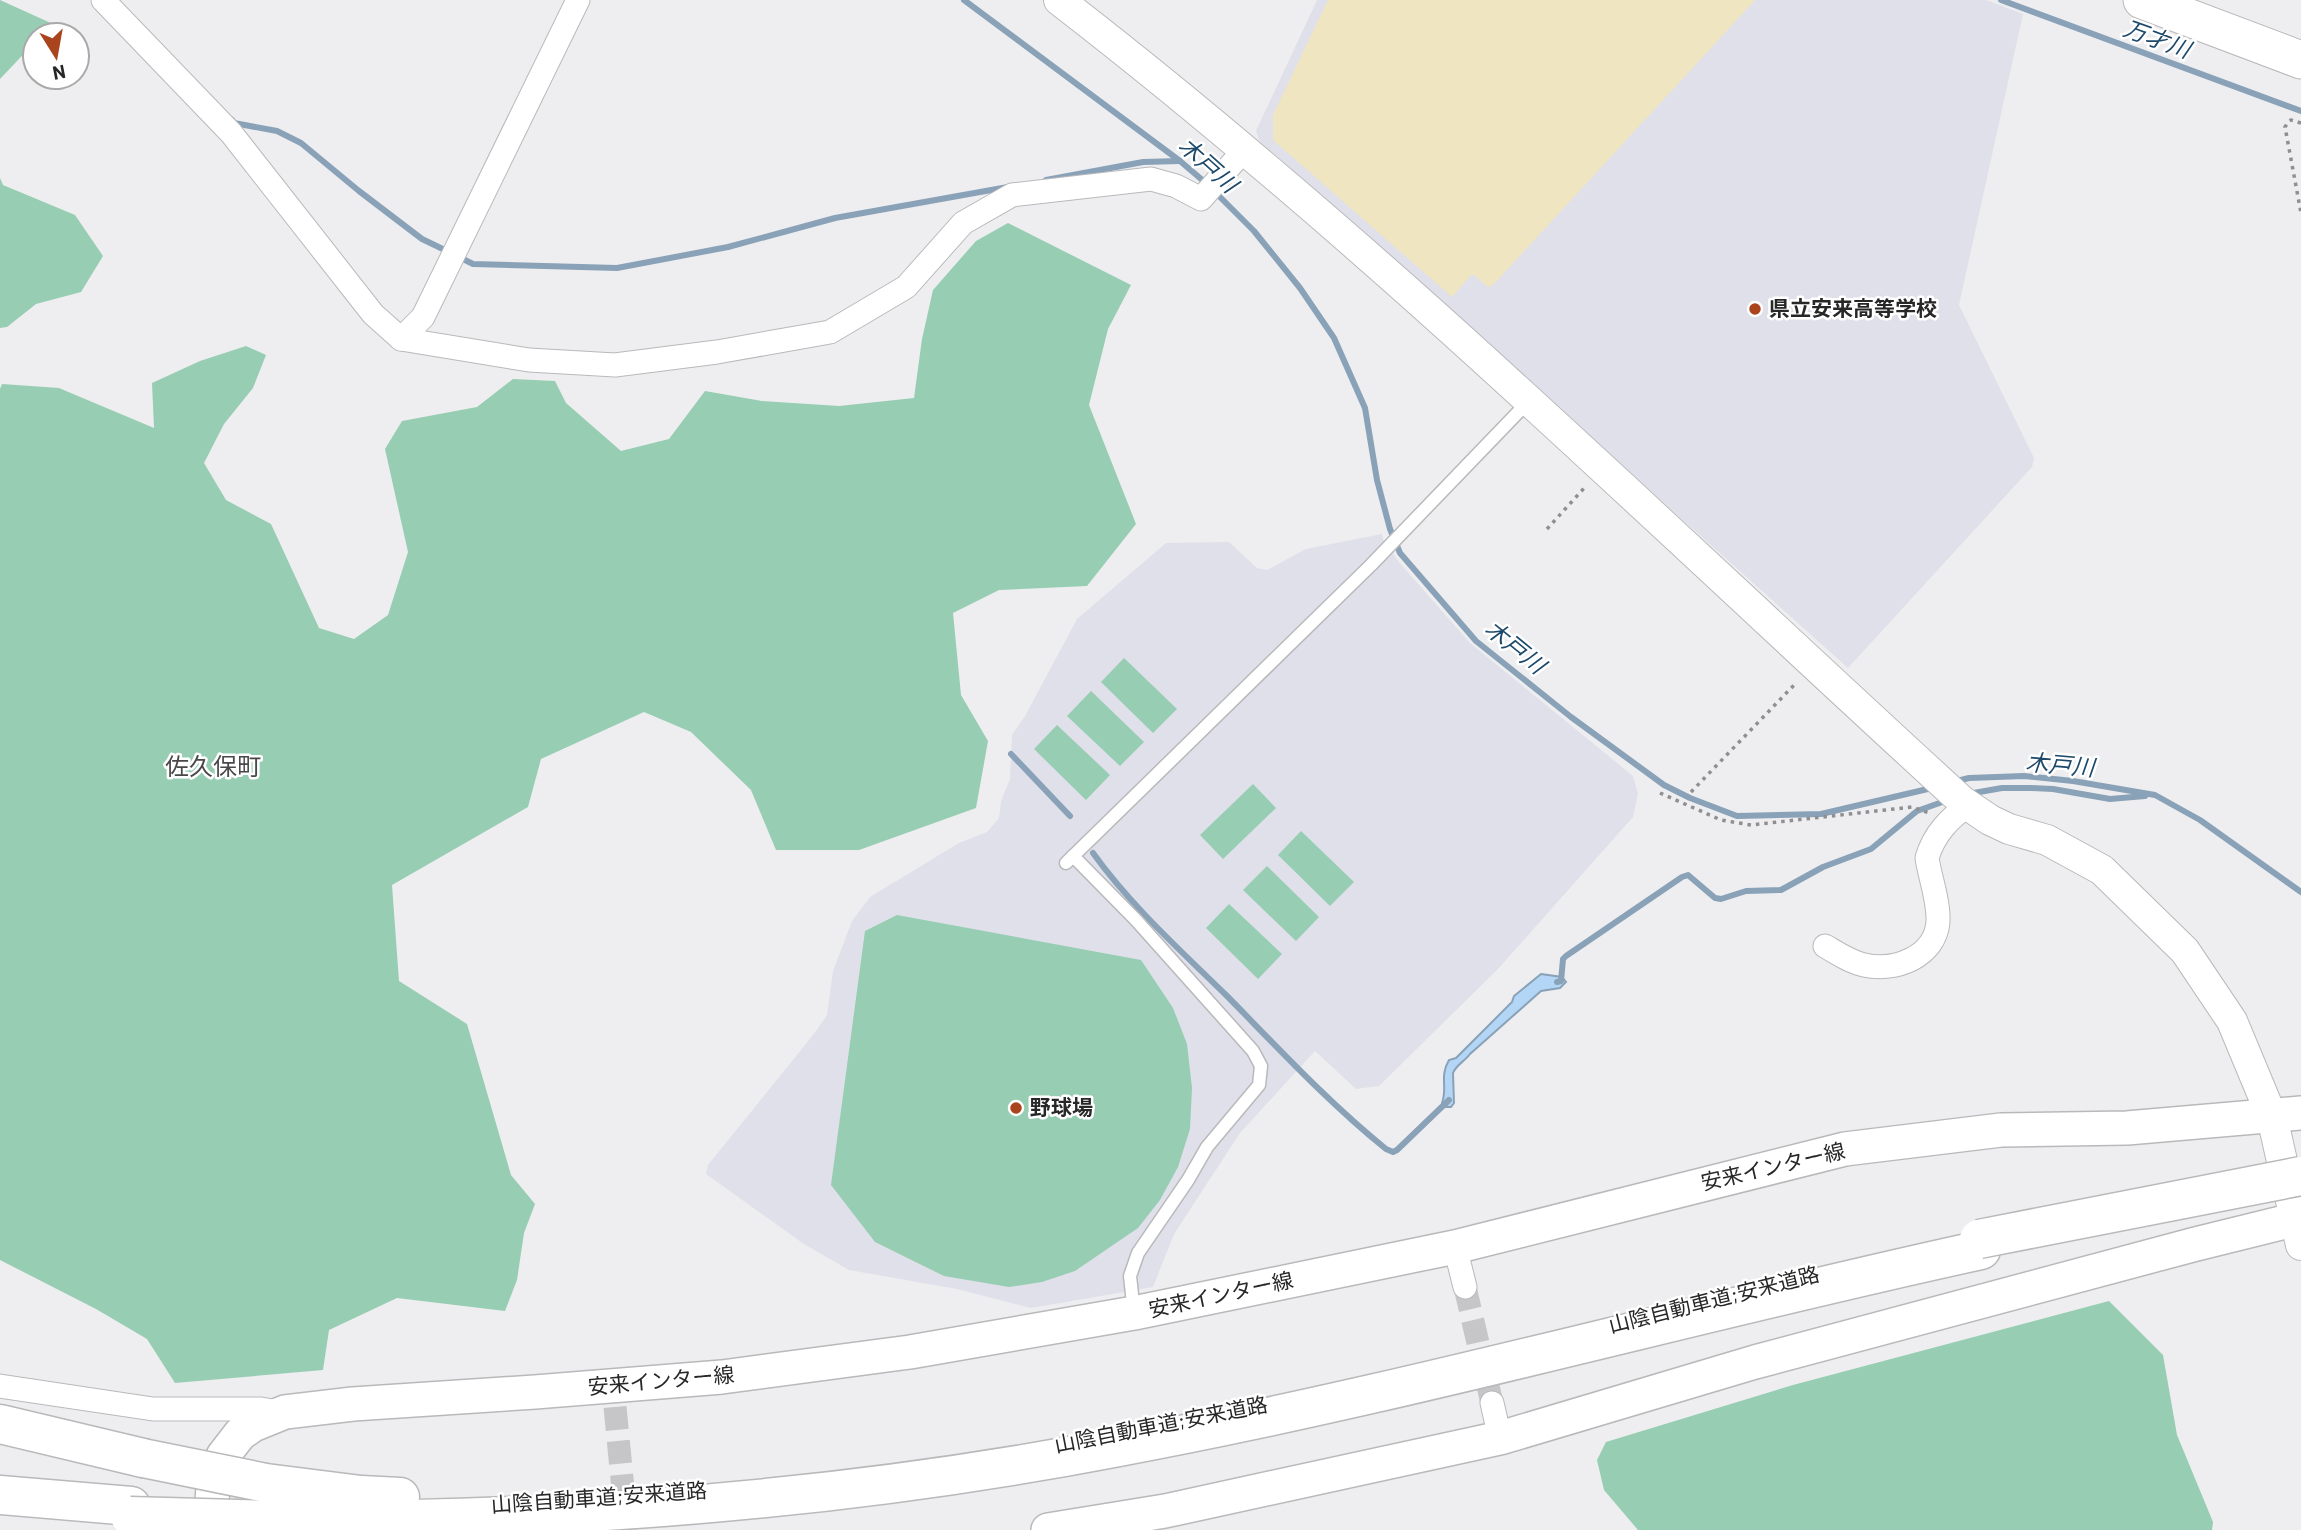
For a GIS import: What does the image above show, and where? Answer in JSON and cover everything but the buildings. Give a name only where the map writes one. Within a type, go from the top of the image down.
[{"type":"highway","name":"山陰自動車道;安来道路","points":[[0,1508],[130,1511],[269,1504],[420,1520],[850,1488],[1113,1448],[1338,1401],[1758,1300],[2074,1219],[2301,1176]]},
{"type":"highway","name":"山陰自動車道;安来道路","points":[[1980,1245],[2185,1208],[2300,1218]]},
{"type":"highway","points":[[0,1424],[143,1458],[269,1504]]},
{"type":"highway","name":"山陰自動車道;安来道路","points":[[0,1495],[130,1511]]},
{"type":"highway","points":[[398,1530],[565,1508]]},
{"type":"main road","points":[[2141,0],[2301,60]]},
{"type":"main road","name":"安来インター線","points":[[210,1530],[213,1487],[223,1456],[240,1434],[253,1424],[285,1412],[353,1404],[614,1397],[722,1377],[910,1352],[1134,1313],[1455,1247],[1845,1149],[2001,1130],[2127,1128],[2287,1115]]},
{"type":"main road","points":[[1048,1530],[1165,1511],[1500,1438],[1755,1362],[2300,1218]]},
{"type":"street","points":[[103,0],[232,133],[373,314],[401,339],[529,360],[615,365],[730,350],[831,332],[906,287],[963,223],[1012,195],[1140,179],[1163,182],[1201,199],[1245,149]]},
{"type":"street","points":[[401,339],[423,317],[578,0]]},
{"type":"street","points":[[1059,0],[1156,75],[1245,149],[1602,468],[1812,665],[1965,803],[1990,820],[2047,841],[2102,870],[2155,920],[2185,951],[2232,1021],[2287,1115],[2300,1218]]},
{"type":"street","points":[[1825,946],[1864,965],[1900,964],[1923,952],[1938,925],[1927,858],[1929,850],[1949,818],[1965,803]]},
{"type":"street","points":[[1455,1247],[1465,1287]]},
{"type":"street","points":[[0,1386],[153,1409],[261,1409],[285,1412]]},
{"type":"street","points":[[1492,1403],[1500,1438]]},
{"type":"lane","points":[[1134,1313],[1130,1276],[1138,1252],[1188,1180],[1207,1147],[1259,1085],[1261,1066],[1253,1051],[1136,920],[1070,860],[1371,565],[1528,402]]},
{"type":"path","points":[[2301,124],[2291,120],[2285,127],[2301,212]]},
{"type":"path","points":[[1547,529],[1602,468]]},
{"type":"path","points":[[1691,792],[1812,665]]},
{"type":"path","points":[[1660,793],[1721,820],[1751,825],[1916,808],[1924,812]]},
{"type":"shaded area","points":[[1317,0],[1986,0],[2023,14],[1959,305],[2034,458],[2032,467],[1848,668],[1259,140],[1256,131]]},
{"type":"shaded area","points":[[1382,534],[1398,561],[1470,643],[1633,776],[1638,794],[1633,817],[1497,970],[1379,1086],[1356,1089],[1315,1051],[1240,1133],[1174,1234],[1153,1287],[1031,1308],[957,1289],[849,1270],[804,1244],[706,1174],[708,1165],[827,1015],[833,971],[852,921],[870,897],[959,843],[987,832],[999,818],[1001,801],[1010,779],[1012,735],[1077,619],[1166,543],[1229,542],[1257,568],[1267,570],[1306,549]]},
{"type":"green space","points":[[0,0],[46,21],[21,21],[21,57],[0,79]]},
{"type":"green space","points":[[0,178],[3,185],[75,215],[103,256],[81,292],[36,304],[7,327],[0,328]]},
{"type":"green space","points":[[1008,223],[1131,285],[1108,329],[1089,405],[1136,524],[1087,586],[999,590],[953,613],[961,695],[988,741],[976,808],[859,850],[776,850],[751,790],[691,732],[644,712],[541,759],[528,807],[392,885],[399,981],[467,1024],[511,1175],[535,1204],[524,1233],[517,1280],[505,1311],[397,1298],[329,1330],[323,1370],[175,1383],[147,1339],[96,1309],[0,1260],[2,384],[59,388],[154,428],[152,383],[200,361],[246,346],[266,355],[253,388],[224,424],[204,463],[226,500],[271,524],[319,628],[354,639],[388,615],[408,552],[385,449],[402,421],[477,407],[513,379],[555,381],[566,403],[621,451],[669,439],[705,391],[762,401],[839,406],[914,398],[922,339],[933,290],[976,241]]},
{"type":"green space","points":[[1124,658],[1177,709],[1153,733],[1101,682]]},
{"type":"green space","points":[[1091,691],[1144,742],[1120,766],[1067,716]]},
{"type":"green space","points":[[1057,725],[1110,775],[1086,800],[1034,749]]},
{"type":"green space","points":[[1253,784],[1276,808],[1223,859],[1200,835]]},
{"type":"green space","points":[[1301,831],[1354,882],[1330,906],[1278,855]]},
{"type":"green space","points":[[1267,866],[1319,917],[1296,941],[1243,890]]},
{"type":"green space","points":[[1229,904],[1282,954],[1258,979],[1206,928]]},
{"type":"green space","name":"野球場","points":[[897,915],[1141,960],[1173,1008],[1187,1044],[1192,1088],[1190,1129],[1178,1167],[1160,1200],[1138,1228],[1075,1271],[1042,1282],[1009,1287],[944,1276],[875,1242],[831,1185],[865,931]]},
{"type":"green space","points":[[2109,1301],[2163,1355],[2177,1435],[2213,1522],[2212,1530],[1638,1530],[1604,1490],[1597,1460],[1606,1442],[1793,1385]]},
{"type":"sand","points":[[1328,0],[1755,0],[1492,286],[1488,287],[1471,275],[1452,297],[1273,140],[1273,115]]},
{"type":"water","points":[[1541,974],[1562,977],[1566,982],[1560,988],[1541,991],[1458,1065],[1453,1073],[1454,1103],[1451,1107],[1445,1107],[1442,1103],[1444,1077],[1449,1060],[1456,1058],[1512,1002],[1514,996]]},
{"type":"waterway","name":"木戸川","points":[[964,0],[1207,184]]},
{"type":"waterway","name":"万才川","points":[[2001,0],[2301,111]]},
{"type":"waterway","points":[[232,120],[234,123],[277,131],[301,143],[422,239],[449,252]]},
{"type":"waterway","points":[[1046,180],[1143,162],[1180,161]]},
{"type":"waterway","points":[[459,257],[473,264],[617,268],[728,247],[835,218],[1008,187]]},
{"type":"waterway","name":"木戸川","points":[[1215,192],[1254,231],[1300,288],[1334,338],[1365,408],[1377,480],[1390,529],[1400,553],[1476,641],[1571,717],[1664,785],[1737,816],[1821,814],[1932,788]]},
{"type":"waterway","points":[[1011,754],[1070,816]]},
{"type":"waterway","name":"木戸川","points":[[1953,782],[1969,778],[2024,776],[2155,795],[2200,820],[2301,892]]},
{"type":"waterway","points":[[1968,794],[2002,788],[2031,788],[2110,799],[2145,796]]},
{"type":"waterway","points":[[1557,982],[1561,981],[1563,959],[1566,956],[1682,877],[1688,875],[1715,898],[1721,899],[1746,891],[1781,890],[1823,867],[1871,849],[1917,811],[1948,800]]},
{"type":"waterway","points":[[1093,853],[1157,928],[1324,1094],[1386,1149],[1393,1152],[1397,1150],[1449,1100]]},
{"type":"tunnel","points":[[1465,1287],[1492,1403]]},
{"type":"tunnel","points":[[615,1407],[627,1530]]},
{"type":"place","name":"県立安来高等学校","points":[[1755,309]]},
{"type":"place","name":"野球場","points":[[1016,1108]]},
{"type":"district","name":"佐久保町","points":[[213,767]]}]
